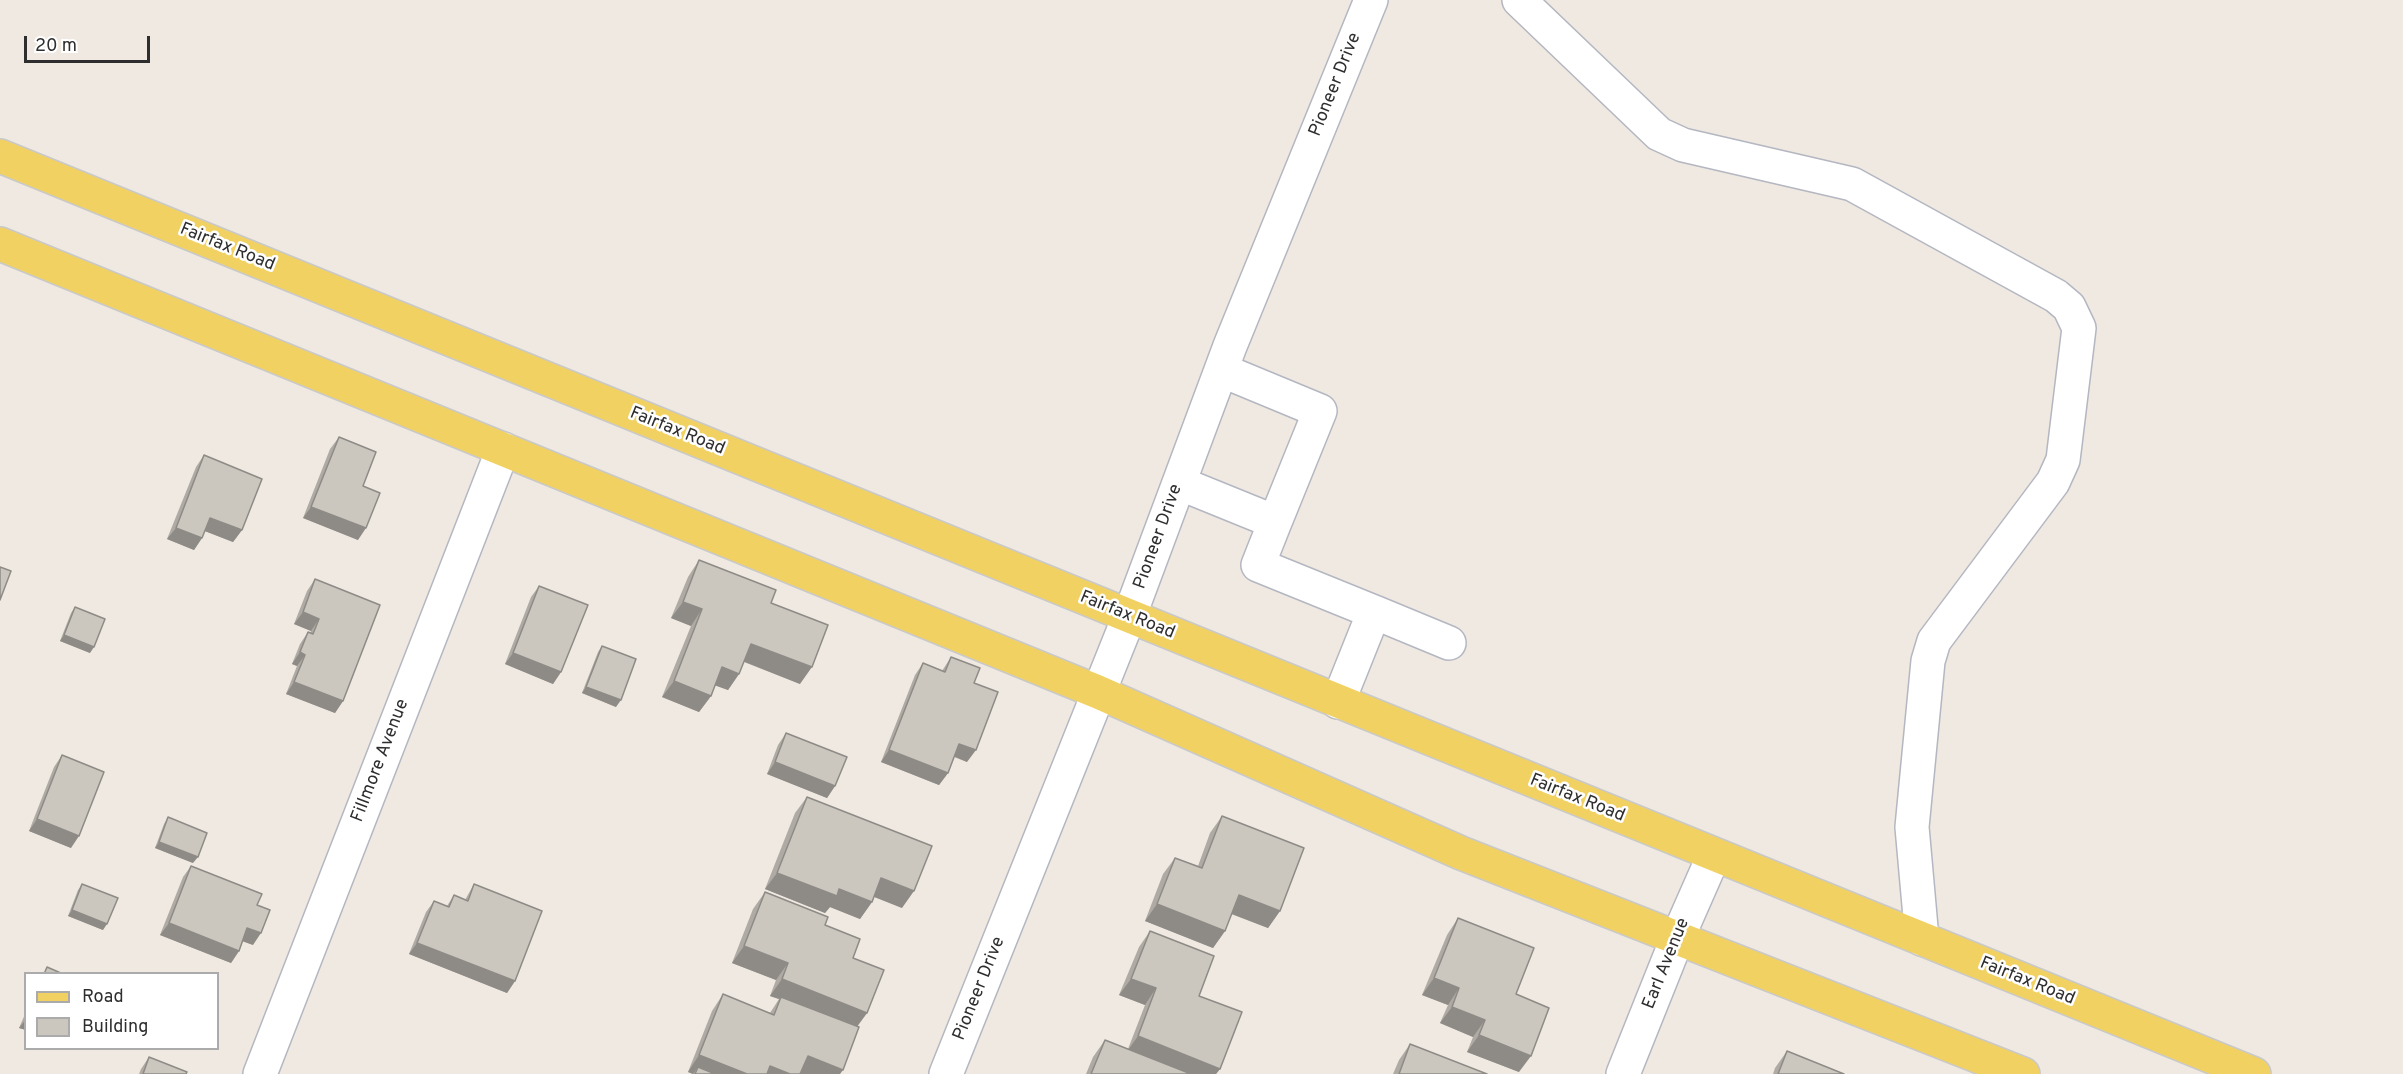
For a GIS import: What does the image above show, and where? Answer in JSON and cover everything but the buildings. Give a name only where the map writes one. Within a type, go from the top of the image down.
[{"type":"main road","name":"Fairfax Road","points":[[0,156],[2254,1074]]},
{"type":"main road","points":[[0,244],[1098,692],[1461,853],[2023,1074]]},
{"type":"street","name":"Pioneer Drive","points":[[946,1074],[1129,616],[1221,370],[1371,0]]},
{"type":"street","points":[[1519,0],[1659,134],[1683,145],[1852,184],[2055,296],[2069,307],[2079,328],[2063,460],[2053,482],[1934,640],[1928,661],[1912,827],[1922,939]]},
{"type":"street","points":[[1221,370],[1320,411],[1258,565],[1449,643]]},
{"type":"street","name":"Fillmore Avenue","points":[[260,1074],[503,449]]},
{"type":"street","points":[[1179,483],[1275,522]]},
{"type":"street","points":[[1338,702],[1374,612]]},
{"type":"street","name":"Earl Avenue","points":[[1623,1074],[1677,939],[1714,855]]}]
